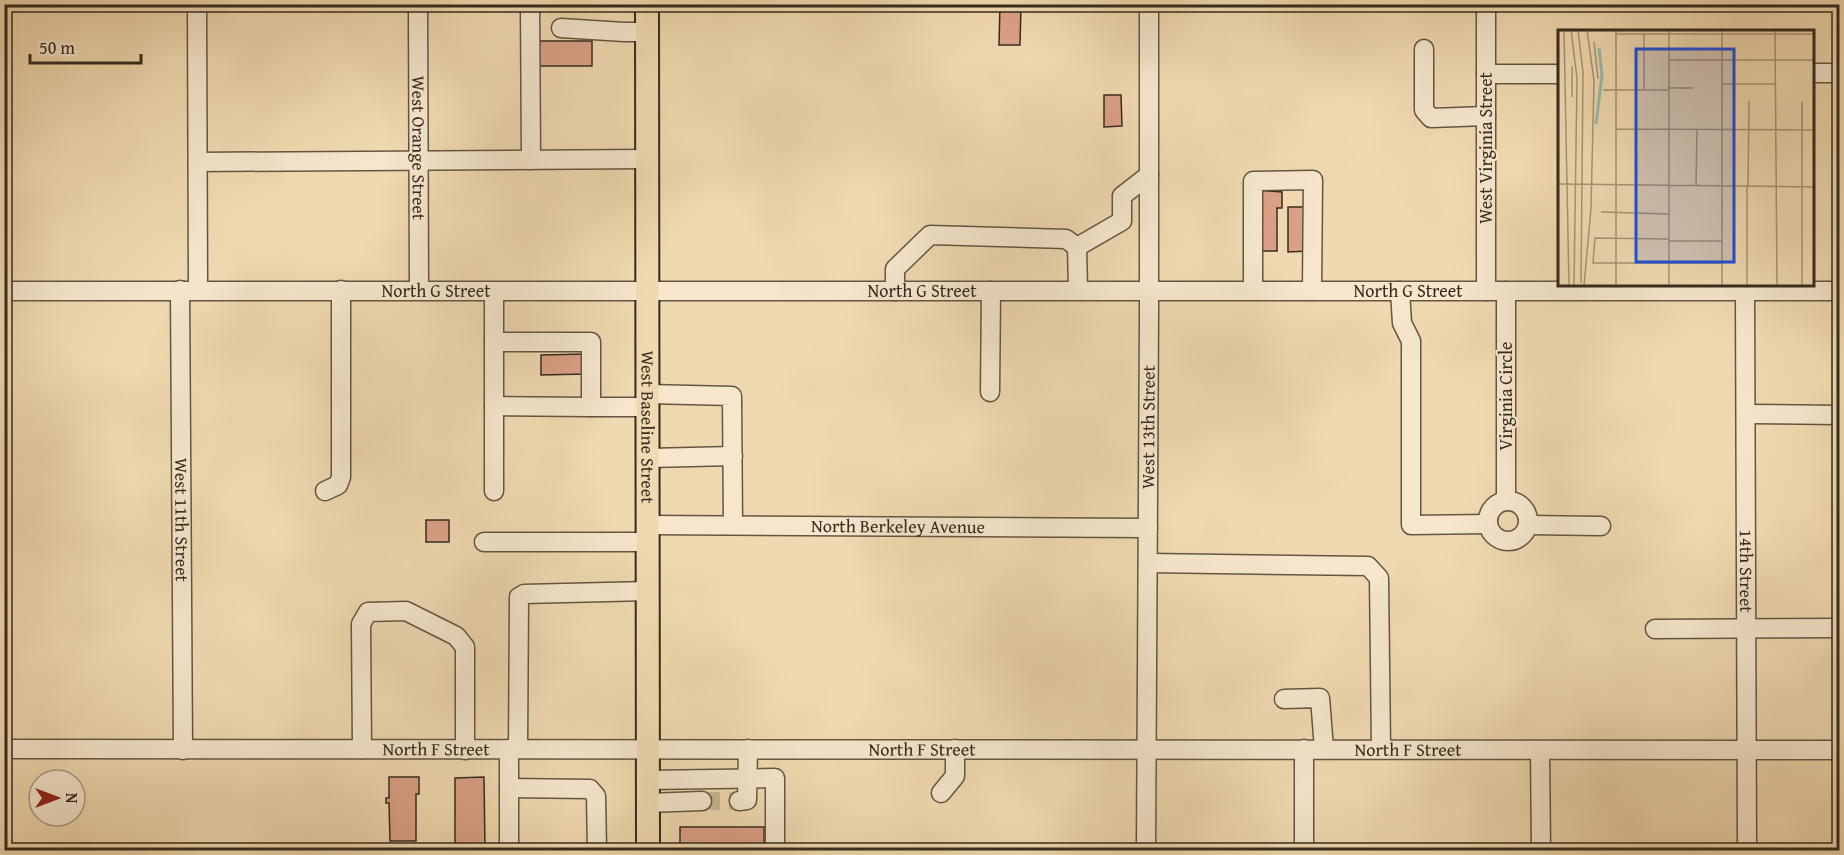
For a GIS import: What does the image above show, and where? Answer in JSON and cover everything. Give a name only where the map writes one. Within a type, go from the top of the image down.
[{"type":"main road","name":"West Baseline Street","points":[[647,4],[648,850]]},
{"type":"street","points":[[197,4],[198,290]]},
{"type":"street","name":"West Orange Street","points":[[418,4],[419,290]]},
{"type":"street","points":[[530,4],[531,160]]},
{"type":"street","name":"West 13th Street","points":[[1146,850],[1149,4]]},
{"type":"street","name":"West Virginia Street","points":[[1486,4],[1486,291]]},
{"type":"street","points":[[561,28],[647,32]]},
{"type":"street","points":[[1424,49],[1424,110],[1431,118],[1486,116]]},
{"type":"street","points":[[1814,73],[1839,73]]},
{"type":"street","points":[[1486,74],[1558,74]]},
{"type":"street","points":[[198,162],[648,159]]},
{"type":"street","points":[[1077,247],[1122,221],[1122,195],[1149,175]]},
{"type":"street","points":[[1253,290],[1253,181],[1313,180],[1312,291]]},
{"type":"street","points":[[895,291],[895,269],[930,235],[1066,239],[1077,247]]},
{"type":"street","points":[[1077,247],[1077,290]]},
{"type":"street","name":"West 11th Street","points":[[180,290],[183,750]]},
{"type":"street","points":[[325,491],[338,485],[341,477],[341,290]]},
{"type":"street","name":"North G Street","points":[[4,291],[1839,291]]},
{"type":"street","points":[[990,392],[991,291]]},
{"type":"street","points":[[1400,291],[1402,323],[1411,341],[1411,525],[1488,524]]},
{"type":"street","name":"Virginia Circle","points":[[1506,291],[1506,501]]},
{"type":"street","name":"14th Street","points":[[1745,291],[1747,850]]},
{"type":"street","points":[[494,292],[494,491]]},
{"type":"street","points":[[494,342],[591,342],[591,407]]},
{"type":"street","points":[[494,406],[591,407],[730,394],[733,398],[733,525]]},
{"type":"street","points":[[1746,414],[1839,415]]},
{"type":"street","points":[[649,458],[733,456]]},
{"type":"street","points":[[1506,501],[1515,502],[1523,507],[1528,516],[1528,525],[1524,533],[1517,539],[1508,541],[1499,539],[1492,533],[1488,524],[1492,509],[1498,503],[1506,501]]},
{"type":"street","name":"North Berkeley Avenue","points":[[484,542],[648,533],[733,525],[1148,528]]},
{"type":"street","points":[[1528,525],[1601,526]]},
{"type":"street","points":[[1148,563],[1368,566],[1379,578],[1381,749]]},
{"type":"street","points":[[512,850],[509,847],[509,788],[513,749],[519,597],[524,594],[648,591]]},
{"type":"street","points":[[362,749],[361,624],[368,612],[406,611],[456,636],[465,647],[465,750]]},
{"type":"street","points":[[1655,629],[1839,628]]},
{"type":"street","points":[[1284,699],[1320,698],[1324,749]]},
{"type":"street","name":"North F Street","points":[[4,749],[1839,750]]},
{"type":"street","points":[[739,801],[747,800],[748,749]]},
{"type":"street","points":[[941,793],[955,776],[955,749]]},
{"type":"street","points":[[1304,749],[1304,850]]},
{"type":"street","points":[[1540,750],[1541,850]]},
{"type":"street","points":[[648,780],[775,778],[775,850]]},
{"type":"street","points":[[509,788],[590,789],[596,796],[597,850]]},
{"type":"street","points":[[648,803],[702,801]]},
{"type":"building","points":[[1000,4],[1021,4],[1020,45],[999,45]]},
{"type":"building","points":[[538,41],[592,41],[592,66],[538,66]]},
{"type":"building","points":[[1104,95],[1121,95],[1122,126],[1104,127]]},
{"type":"building","points":[[1256,190],[1282,192],[1282,208],[1277,208],[1277,251],[1257,251]]},
{"type":"building","points":[[1288,207],[1309,207],[1308,251],[1288,252]]},
{"type":"building","points":[[586,354],[586,374],[541,375],[541,355]]},
{"type":"building","points":[[426,520],[449,520],[449,542],[426,542]]},
{"type":"building","points":[[389,777],[419,777],[419,794],[416,794],[416,841],[390,841],[389,803],[386,803],[386,798],[389,798]]},
{"type":"building","points":[[484,777],[485,850],[455,850],[455,778]]},
{"type":"building","points":[[680,827],[764,827],[764,850],[680,850]]},
{"type":"tunnel","points":[[702,801],[739,801]]}]
